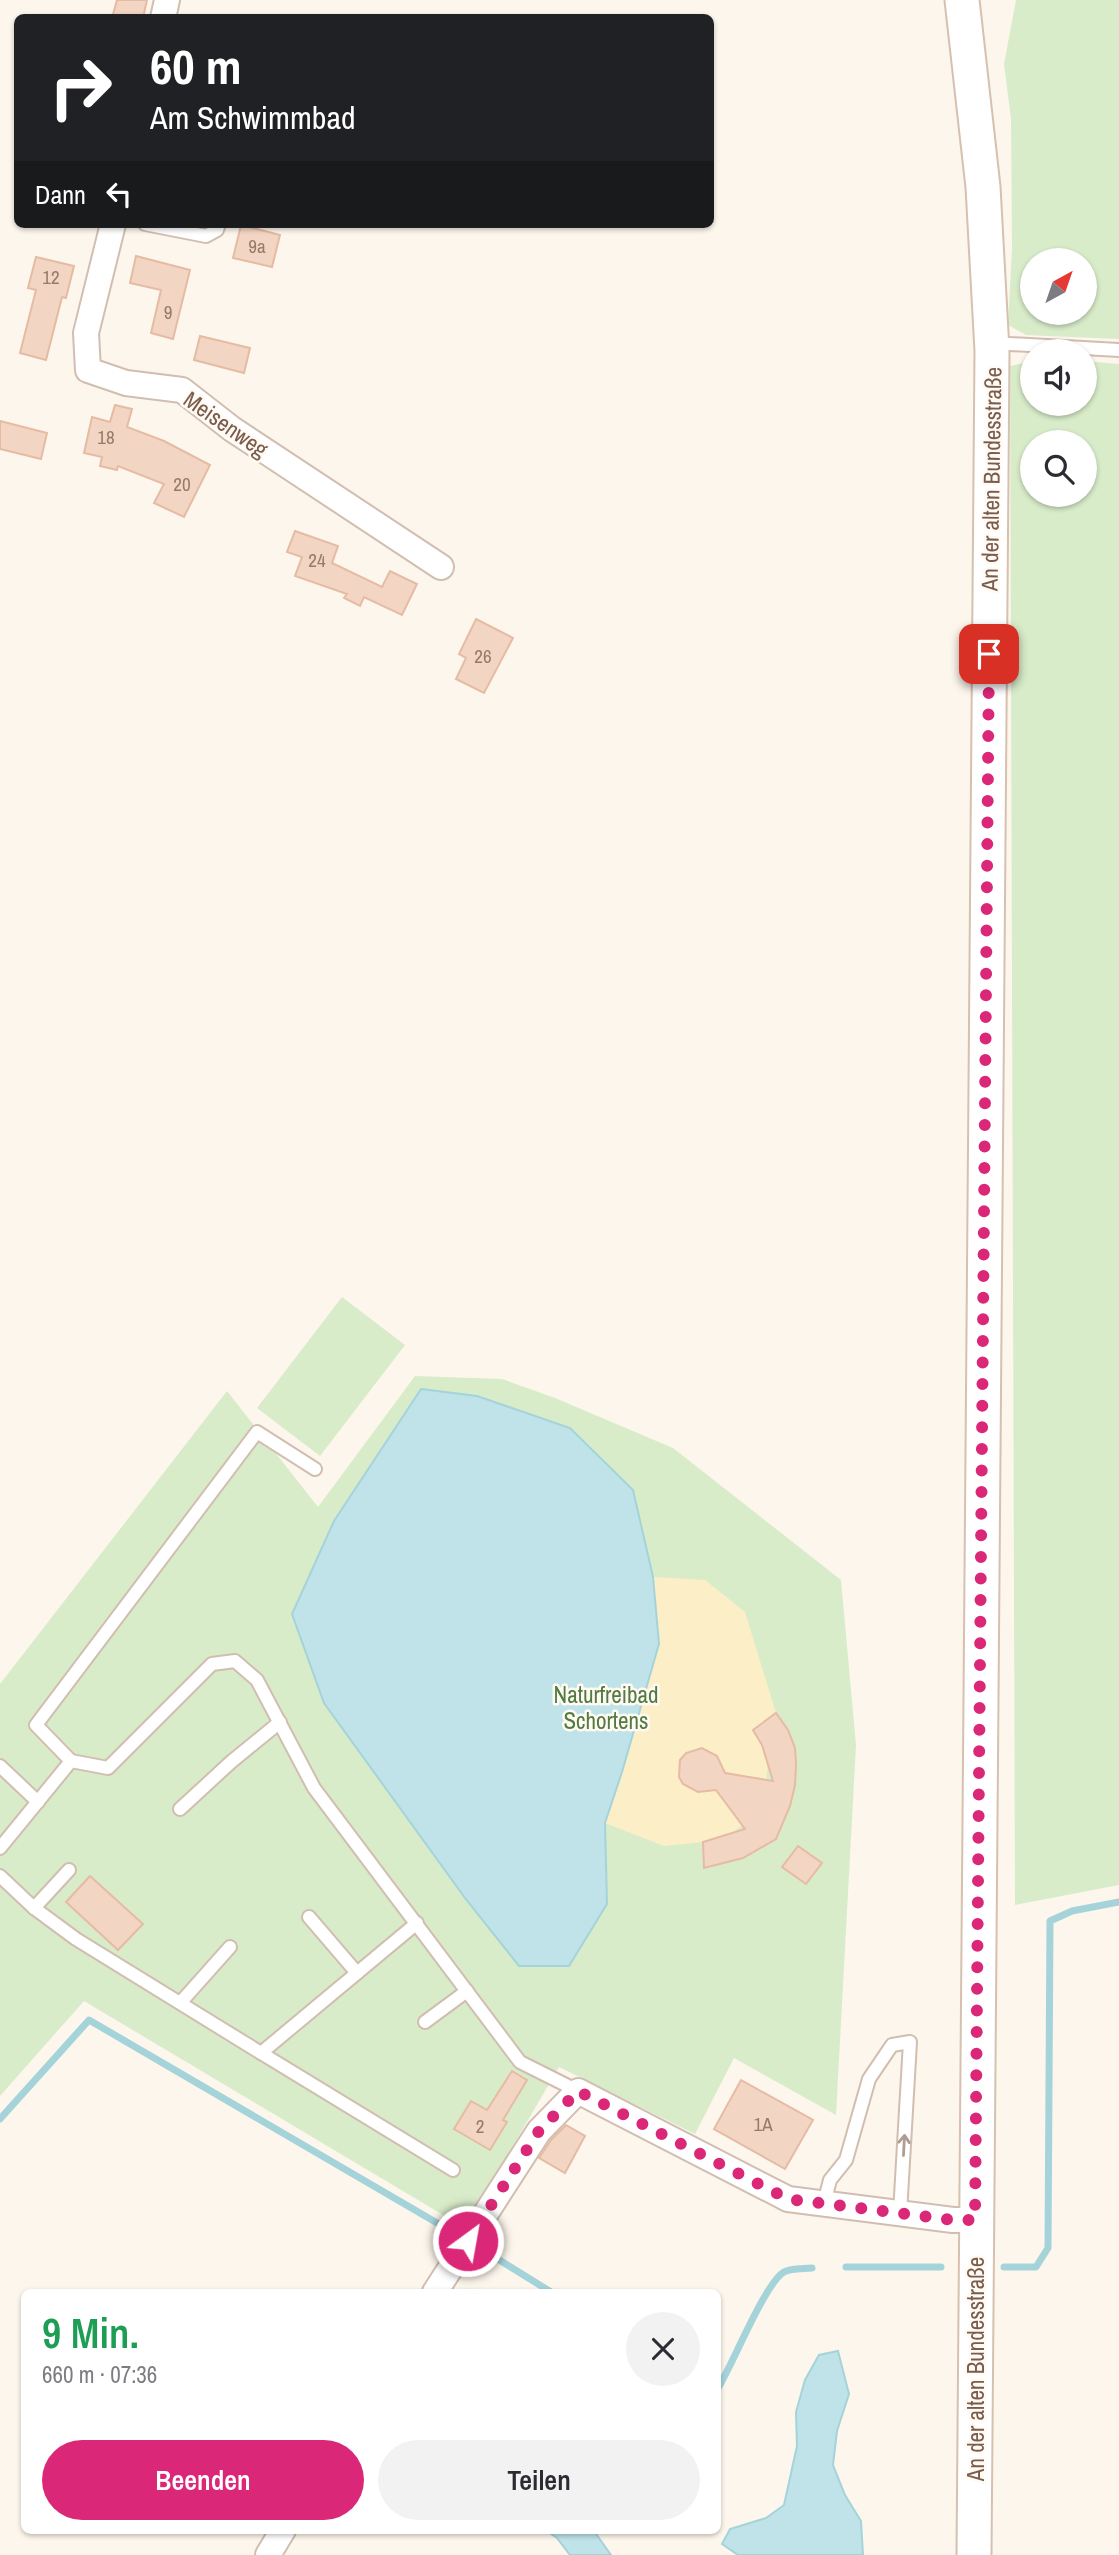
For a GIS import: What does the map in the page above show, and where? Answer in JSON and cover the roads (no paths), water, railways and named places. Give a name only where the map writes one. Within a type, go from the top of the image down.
[{"type":"street","name":"An der alten Bundesstraße","points":[[962,0],[983,187],[992,343],[974,2555]]},
{"type":"street","name":"Meisenweg","points":[[112,228],[86,333],[89,370],[126,383],[182,390],[232,429],[441,567]]},
{"type":"street","points":[[437,2289],[539,2131],[578,2091],[788,2199],[975,2220]]},
{"type":"street","points":[[268,2555],[281,2534]]},
{"type":"lane","points":[[165,228],[206,236],[218,228]]},
{"type":"lane","points":[[992,343],[1119,350]]},
{"type":"lane","points":[[315,1469],[257,1432],[36,1725],[71,1761],[108,1768],[212,1664],[235,1661],[257,1679],[314,1788],[520,2062],[578,2091]]},
{"type":"lane","points":[[180,1808],[280,1722]]},
{"type":"lane","points":[[0,1848],[71,1761]]},
{"type":"lane","points":[[0,1766],[38,1802]]},
{"type":"lane","points":[[34,1908],[69,1870]]},
{"type":"lane","points":[[0,1876],[34,1908],[76,1939],[453,2170]]},
{"type":"lane","points":[[309,1917],[357,1973]]},
{"type":"lane","points":[[261,2053],[417,1923]]},
{"type":"lane","points":[[181,2002],[230,1947]]},
{"type":"lane","points":[[425,2022],[467,1991]]},
{"type":"lane","points":[[824,2203],[830,2180],[846,2160],[869,2080],[892,2045],[910,2042],[900,2213]]},
{"type":"water","points":[[421,1389],[477,1396],[570,1428],[633,1490],[653,1577],[659,1644],[605,1823],[607,1904],[569,1966],[519,1966],[465,1898],[324,1703],[292,1614],[334,1521]]},
{"type":"water","points":[[838,2351],[849,2394],[837,2431],[833,2465],[845,2495],[861,2521],[863,2555],[738,2555],[722,2544],[730,2529],[766,2518],[784,2505],[797,2446],[796,2412],[805,2380],[819,2355]]},
{"type":"water","points":[[551,2534],[596,2534],[611,2555],[570,2555]]},
{"type":"waterway","points":[[1004,2267],[1036,2267],[1048,2248],[1050,1921],[1072,1911],[1119,1902]]},
{"type":"waterway","points":[[0,2119],[89,2020],[546,2289]]},
{"type":"waterway","points":[[846,2267],[941,2267]]},
{"type":"waterway","points":[[721,2382],[776,2279],[787,2271],[812,2268]]},
{"type":"park label","name":"Naturfreibad Schortens","points":[[606,1707]]}]
